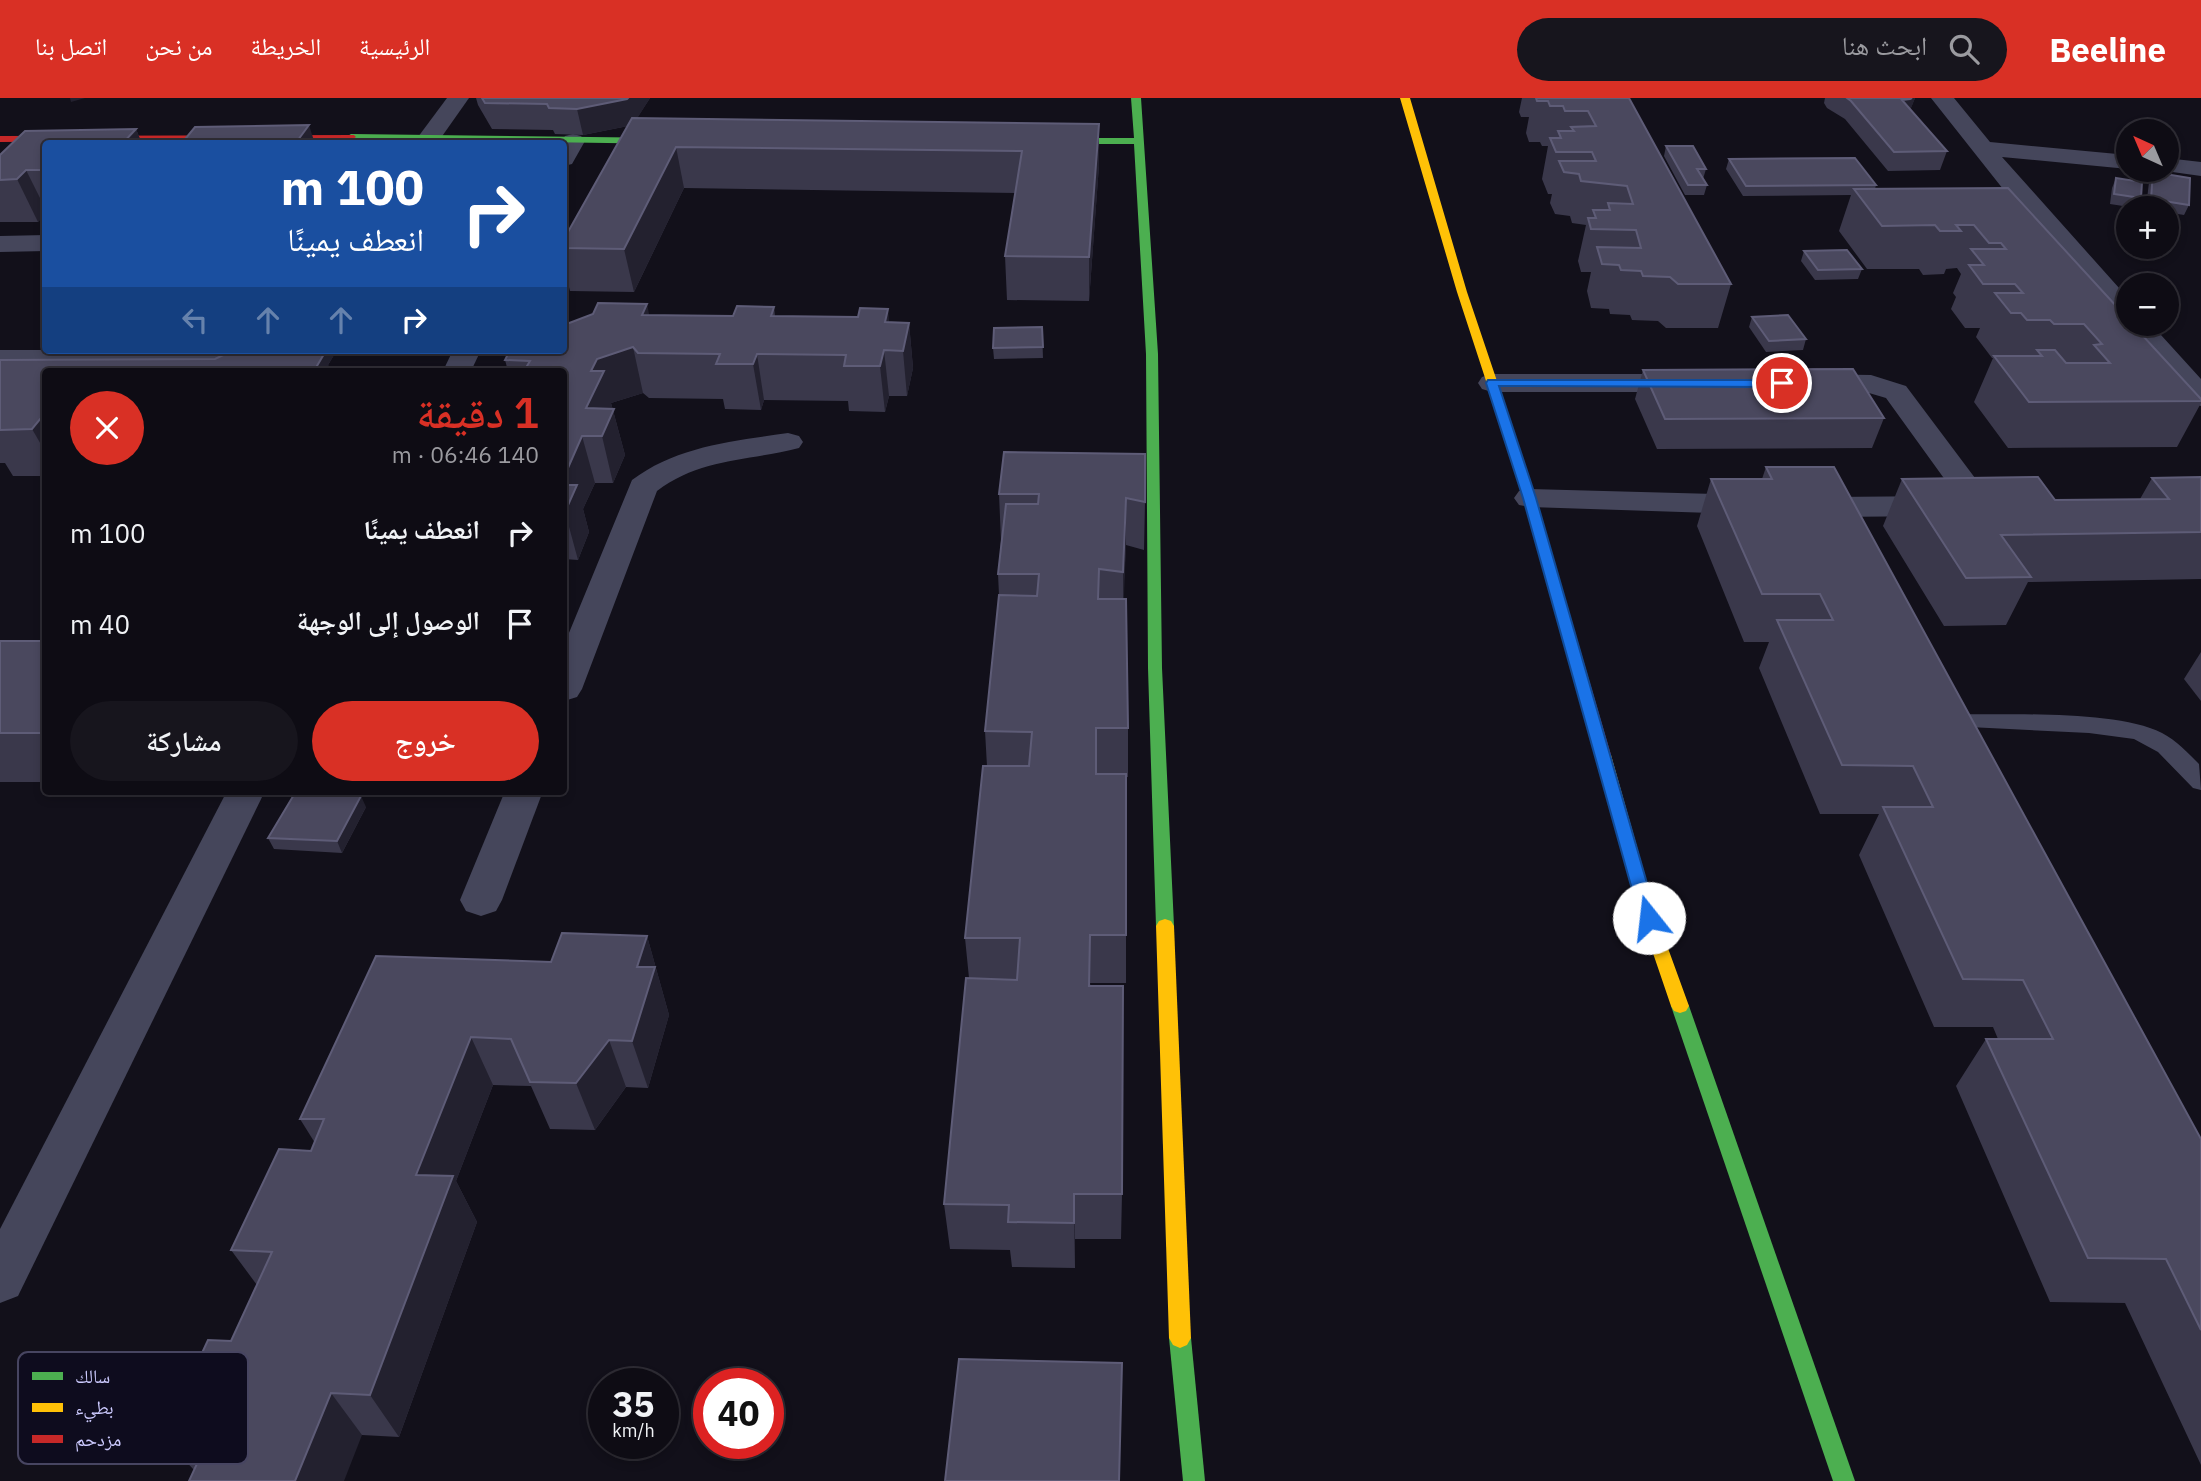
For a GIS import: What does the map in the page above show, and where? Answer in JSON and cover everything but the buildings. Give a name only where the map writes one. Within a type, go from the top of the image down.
[{"type":"street","points":[[430,137],[458,98]]},
{"type":"street","points":[[1136,98],[1152,354],[1155,668],[1181,1360],[1194,1481]]},
{"type":"street","points":[[1405,98],[1462,292],[1530,498],[1649,918],[1844,1481]]},
{"type":"street","points":[[1942,98],[2116,301]]},
{"type":"street","points":[[0,139],[430,137],[462,140]]},
{"type":"street","points":[[568,150],[683,141]]},
{"type":"street","points":[[1027,141],[1137,141]]},
{"type":"street","points":[[1984,148],[2116,161]]},
{"type":"street","points":[[2179,166],[2201,169]]},
{"type":"street","points":[[0,244],[42,243]]},
{"type":"street","points":[[2147,336],[2201,397]]},
{"type":"street","points":[[0,358],[195,358],[205,354]]},
{"type":"street","points":[[1492,383],[1725,383]]},
{"type":"street","points":[[1530,498],[1838,519],[1994,506],[1892,389],[1871,384],[1780,383]]},
{"type":"street","points":[[567,681],[643,487],[656,475],[685,461],[788,442]]},
{"type":"street","points":[[0,1280],[244,795]]},
{"type":"street","points":[[481,900],[522,795]]},
{"type":"lane","points":[[1943,697],[1970,746]]},
{"type":"lane","points":[[1957,721],[2113,729],[2151,737],[2195,773],[2201,782]]},
{"type":"traffic: fast","points":[[1136,98],[1152,354],[1155,668],[1165,926]]},
{"type":"traffic: fast","points":[[351,137],[673,141]]},
{"type":"traffic: fast","points":[[1048,141],[1137,141]]},
{"type":"traffic: fast","points":[[1680,1006],[1844,1481]]},
{"type":"traffic: fast","points":[[1180,1338],[1194,1481]]},
{"type":"traffic: slow","points":[[1405,98],[1462,292],[1525,482]]},
{"type":"traffic: slow","points":[[1603,755],[1649,918],[1680,1006]]},
{"type":"traffic: slow","points":[[1165,926],[1180,1338]]},
{"type":"traffic: jam","points":[[0,139],[351,137]]},
{"type":"traffic: jam","points":[[1525,482],[1603,755]]},
{"type":"route","points":[[1649,918],[1530,498],[1492,383],[1782,383]]}]
